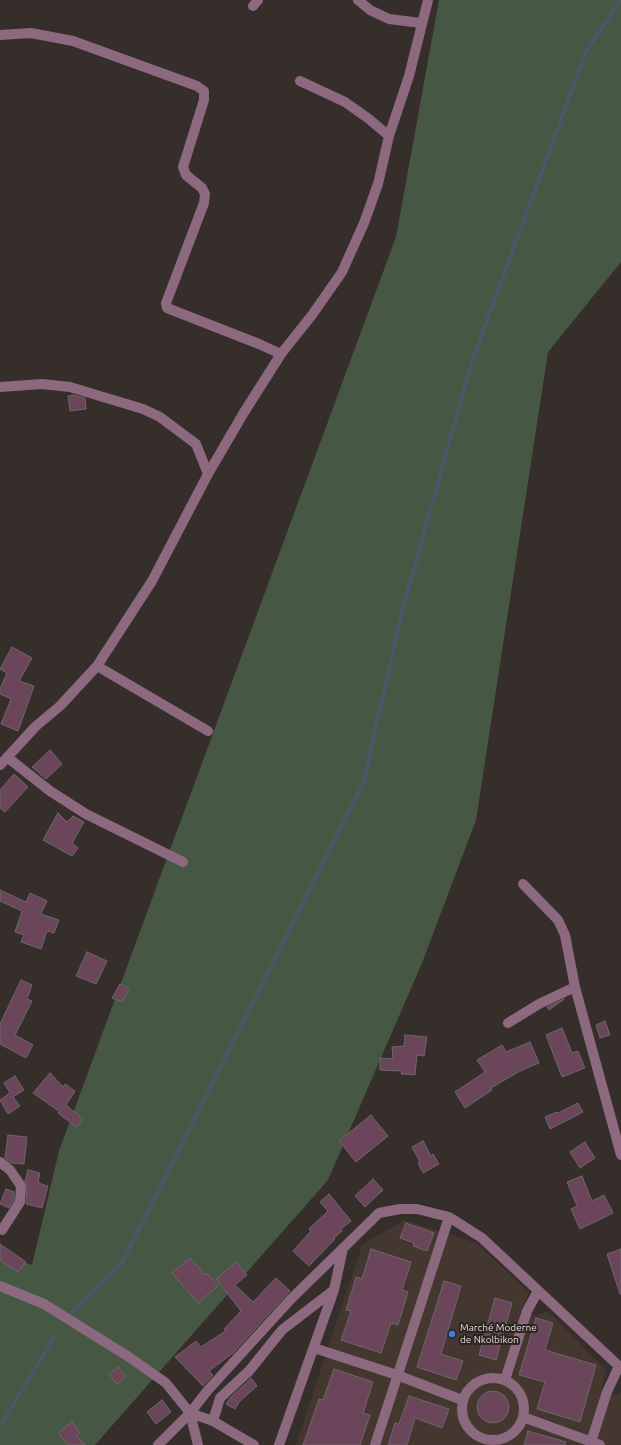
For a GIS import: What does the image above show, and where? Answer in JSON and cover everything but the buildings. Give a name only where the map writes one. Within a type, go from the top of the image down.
[{"type":"street","points":[[358,0],[370,10],[389,19],[421,23]]},
{"type":"street","points":[[0,765],[36,726],[60,706],[97,666],[152,581],[208,474],[281,354],[312,315],[342,272],[364,223],[378,184],[389,136],[408,76],[428,0]]},
{"type":"street","points":[[0,35],[30,33],[73,41],[197,86],[204,91],[204,100],[183,167],[186,175],[202,188],[205,194],[204,203],[166,304],[167,308],[281,354]]},
{"type":"street","points":[[300,81],[345,102],[369,118],[389,136]]},
{"type":"street","points":[[0,387],[42,384],[70,387],[111,398],[160,417],[196,444],[208,474]]},
{"type":"street","points":[[97,666],[208,731]]},
{"type":"street","points":[[7,757],[50,791],[86,814],[183,862]]},
{"type":"street","points":[[523,884],[558,920],[565,935],[575,987],[621,1155]]},
{"type":"street","points":[[508,1023],[539,1004],[575,987]]},
{"type":"street","points":[[0,1162],[10,1170],[21,1186],[20,1202],[2,1230]]},
{"type":"street","points":[[158,1445],[190,1413],[208,1390],[291,1299],[343,1248],[379,1213],[400,1209],[417,1209],[450,1217],[482,1238],[620,1367],[607,1392],[594,1444],[523,1417]]},
{"type":"street","points":[[374,1445],[450,1217]]},
{"type":"street","points":[[280,1445],[334,1290],[343,1248]]},
{"type":"street","points":[[0,1286],[44,1304],[129,1357],[166,1383],[190,1413],[198,1445]]},
{"type":"street","points":[[213,1421],[220,1398],[249,1371],[282,1330],[334,1290]]},
{"type":"street","points":[[505,1380],[527,1311],[538,1291]]},
{"type":"street","points":[[314,1348],[462,1400]]},
{"type":"street","points":[[497,1378],[505,1380],[517,1388],[521,1395],[524,1410],[523,1417],[520,1424],[510,1435],[496,1440],[482,1442],[464,1422],[462,1415],[462,1400],[470,1387],[482,1379],[497,1378]]},
{"type":"street","points":[[190,1413],[213,1421],[254,1445]]},
{"type":"shaded area","name":"Marché Moderne de Nkolbikon","points":[[404,1220],[476,1243],[529,1292],[522,1309],[535,1316],[548,1311],[607,1371],[601,1389],[615,1395],[621,1392],[621,1445],[296,1445],[362,1245]]},
{"type":"green space","points":[[439,0],[621,0],[621,262],[548,352],[476,820],[422,963],[328,1180],[95,1445],[0,1445],[0,1254],[32,1265],[59,1151],[396,237]]},
{"type":"waterway","points":[[73,1312],[121,1264],[363,784],[403,608],[472,361],[586,52],[621,0]]},
{"type":"waterway","points":[[0,1426],[55,1336]]},
{"type":"place","name":"Marché Moderne de Nkolbikon","points":[[452,1334]]}]
